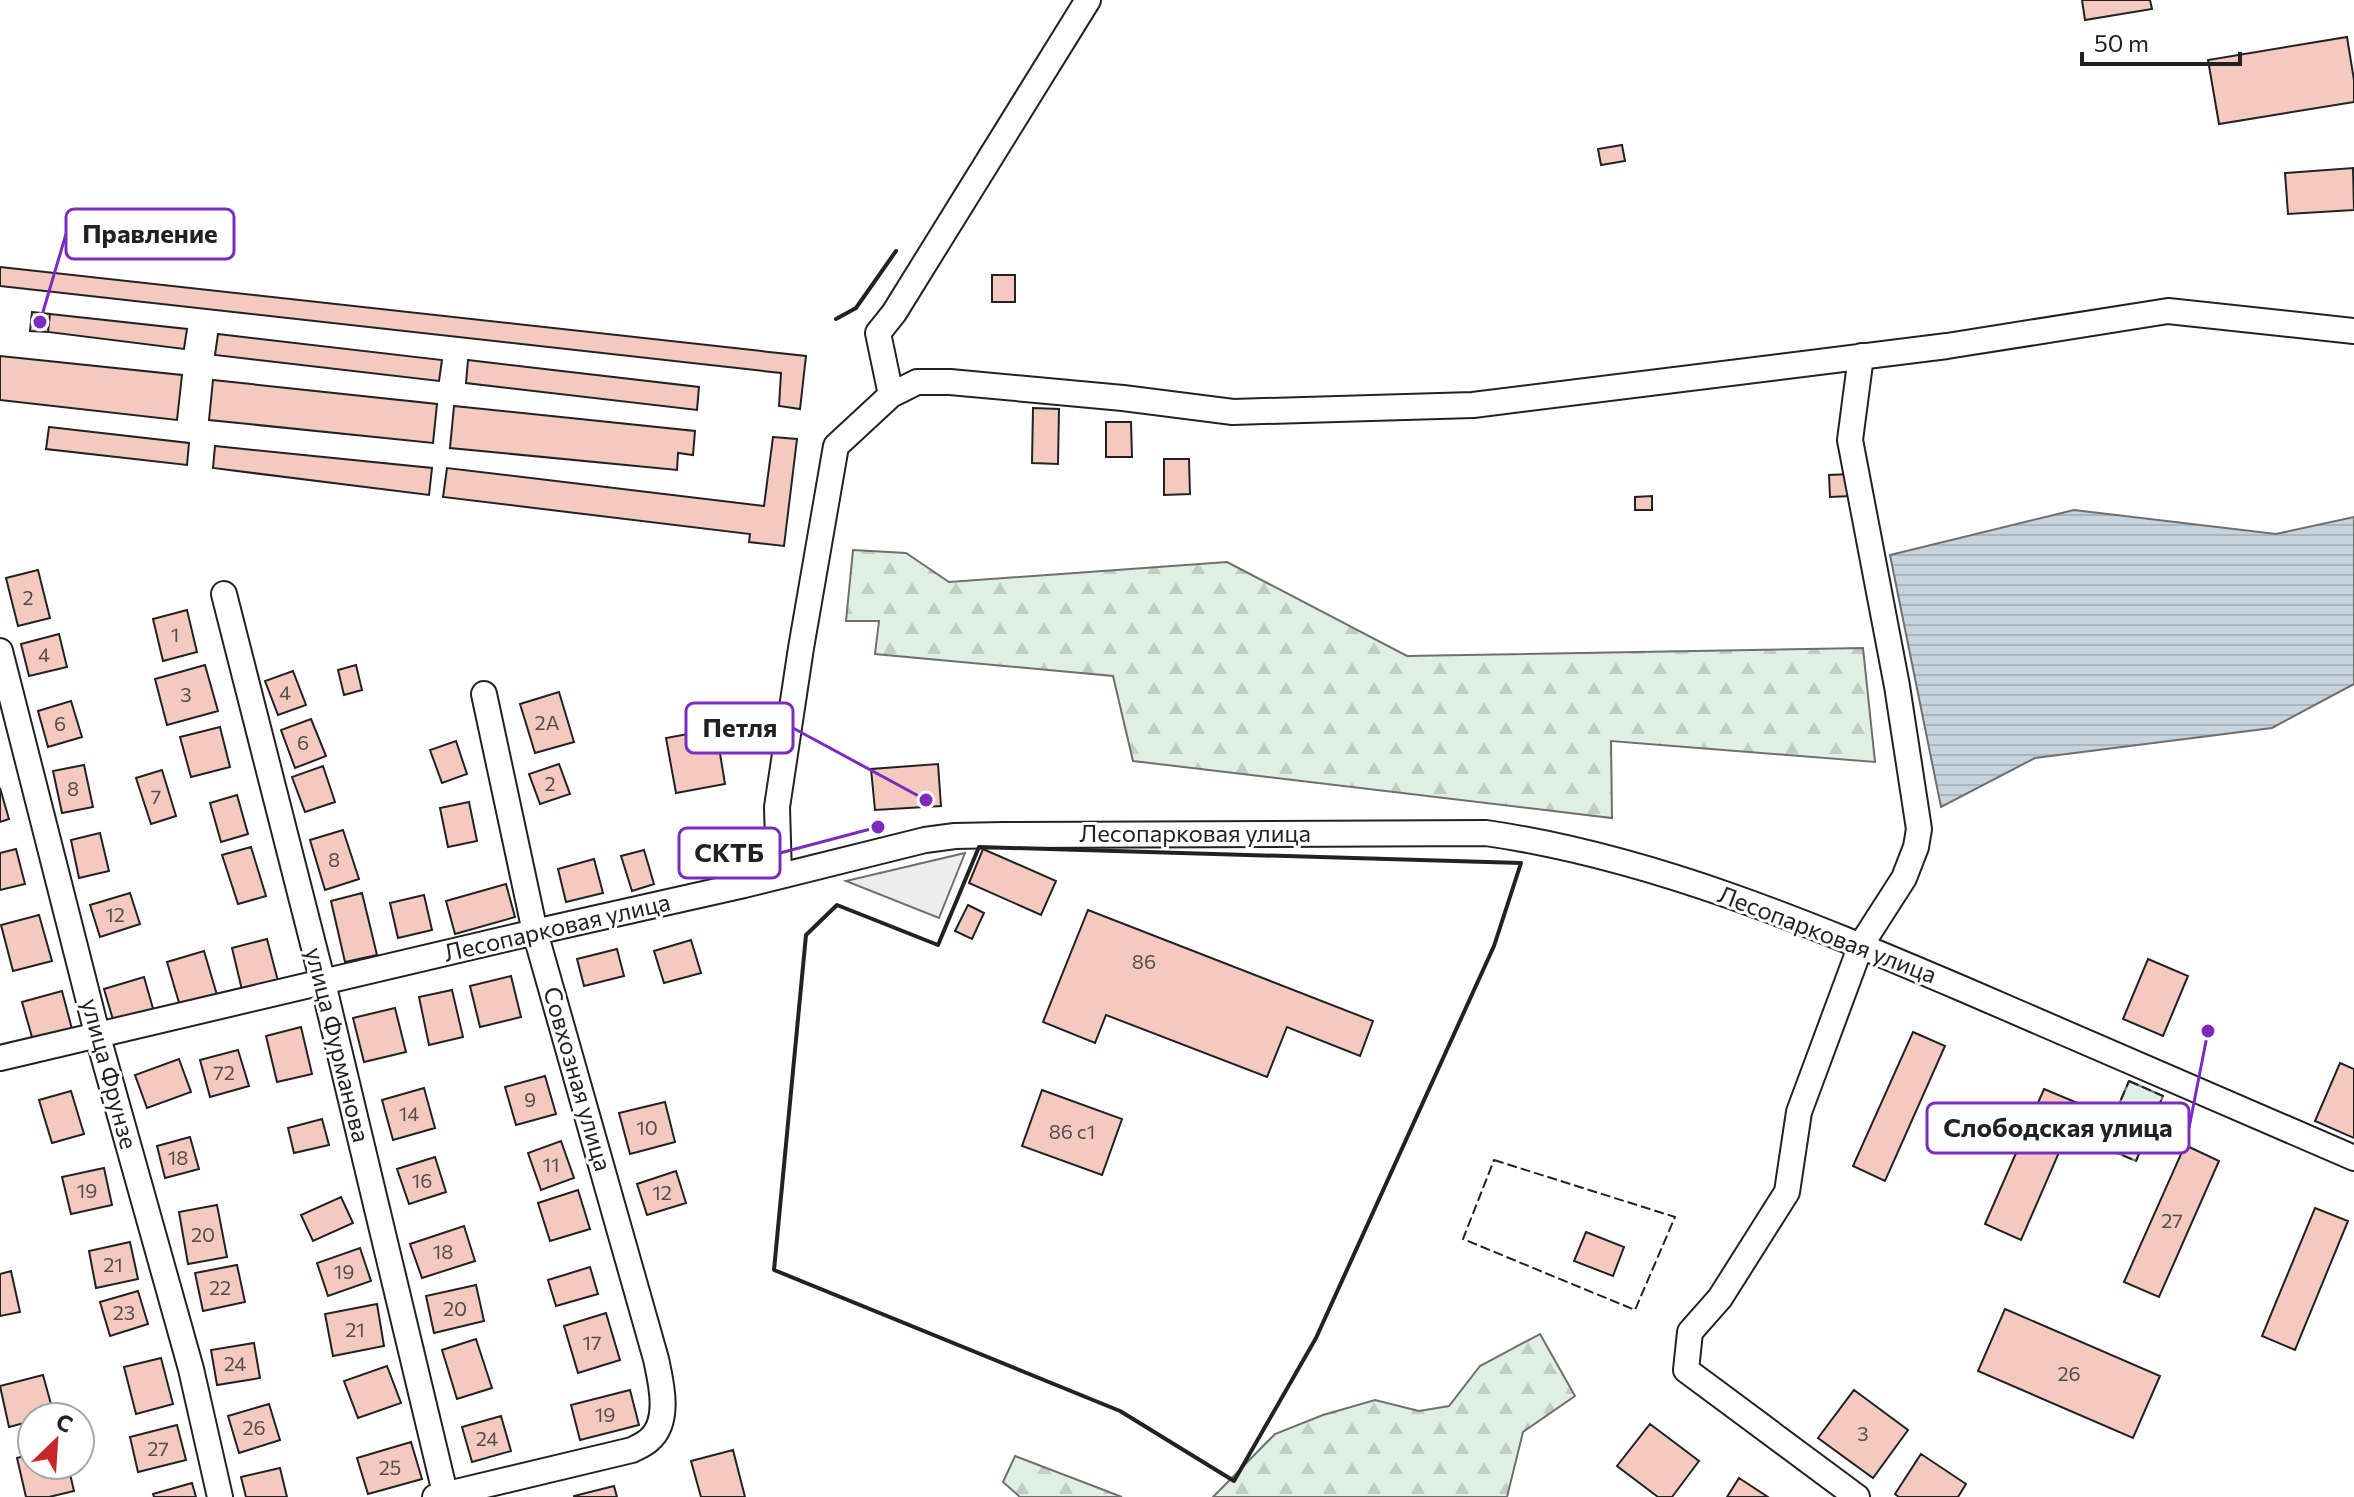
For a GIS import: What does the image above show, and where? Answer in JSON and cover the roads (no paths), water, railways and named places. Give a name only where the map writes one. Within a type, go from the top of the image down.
[{"type":"street","points":[[891,395],[878,333],[894,313],[1088,0]]},
{"type":"street","points":[[779,875],[777,807],[836,446],[891,395],[917,382],[950,382],[1123,398],[1233,412],[1473,405],[1947,346],[2168,311],[2354,331]]},
{"type":"street","points":[[1857,1497],[1686,1370],[1690,1332],[1720,1298],[1787,1192],[1799,1112],[1861,945],[1904,878],[1916,847],[1919,829],[1897,686],[1850,440],[1861,356]]},
{"type":"street","name":"улица Фурманова","points":[[224,594],[323,983],[442,1496]]},
{"type":"street","name":"улица Фрунзе","points":[[0,651],[98,1037],[191,1369],[220,1497]]},
{"type":"street","name":"Совхозная улица","points":[[442,1496],[632,1450],[651,1439],[660,1422],[663,1393],[535,932],[484,694]]},
{"type":"street","name":"Лесопарковая улица","points":[[0,1058],[895,847],[955,836],[1486,833],[1534,840],[1668,874],[1861,945],[2354,1158]]},
{"type":"place","name":"Правление","points":[[40,322]]},
{"type":"place","name":"Петля","points":[[926,800]]},
{"type":"place","name":"СКТБ","points":[[878,827]]},
{"type":"place","name":"Слободская улица","points":[[2208,1031]]}]
